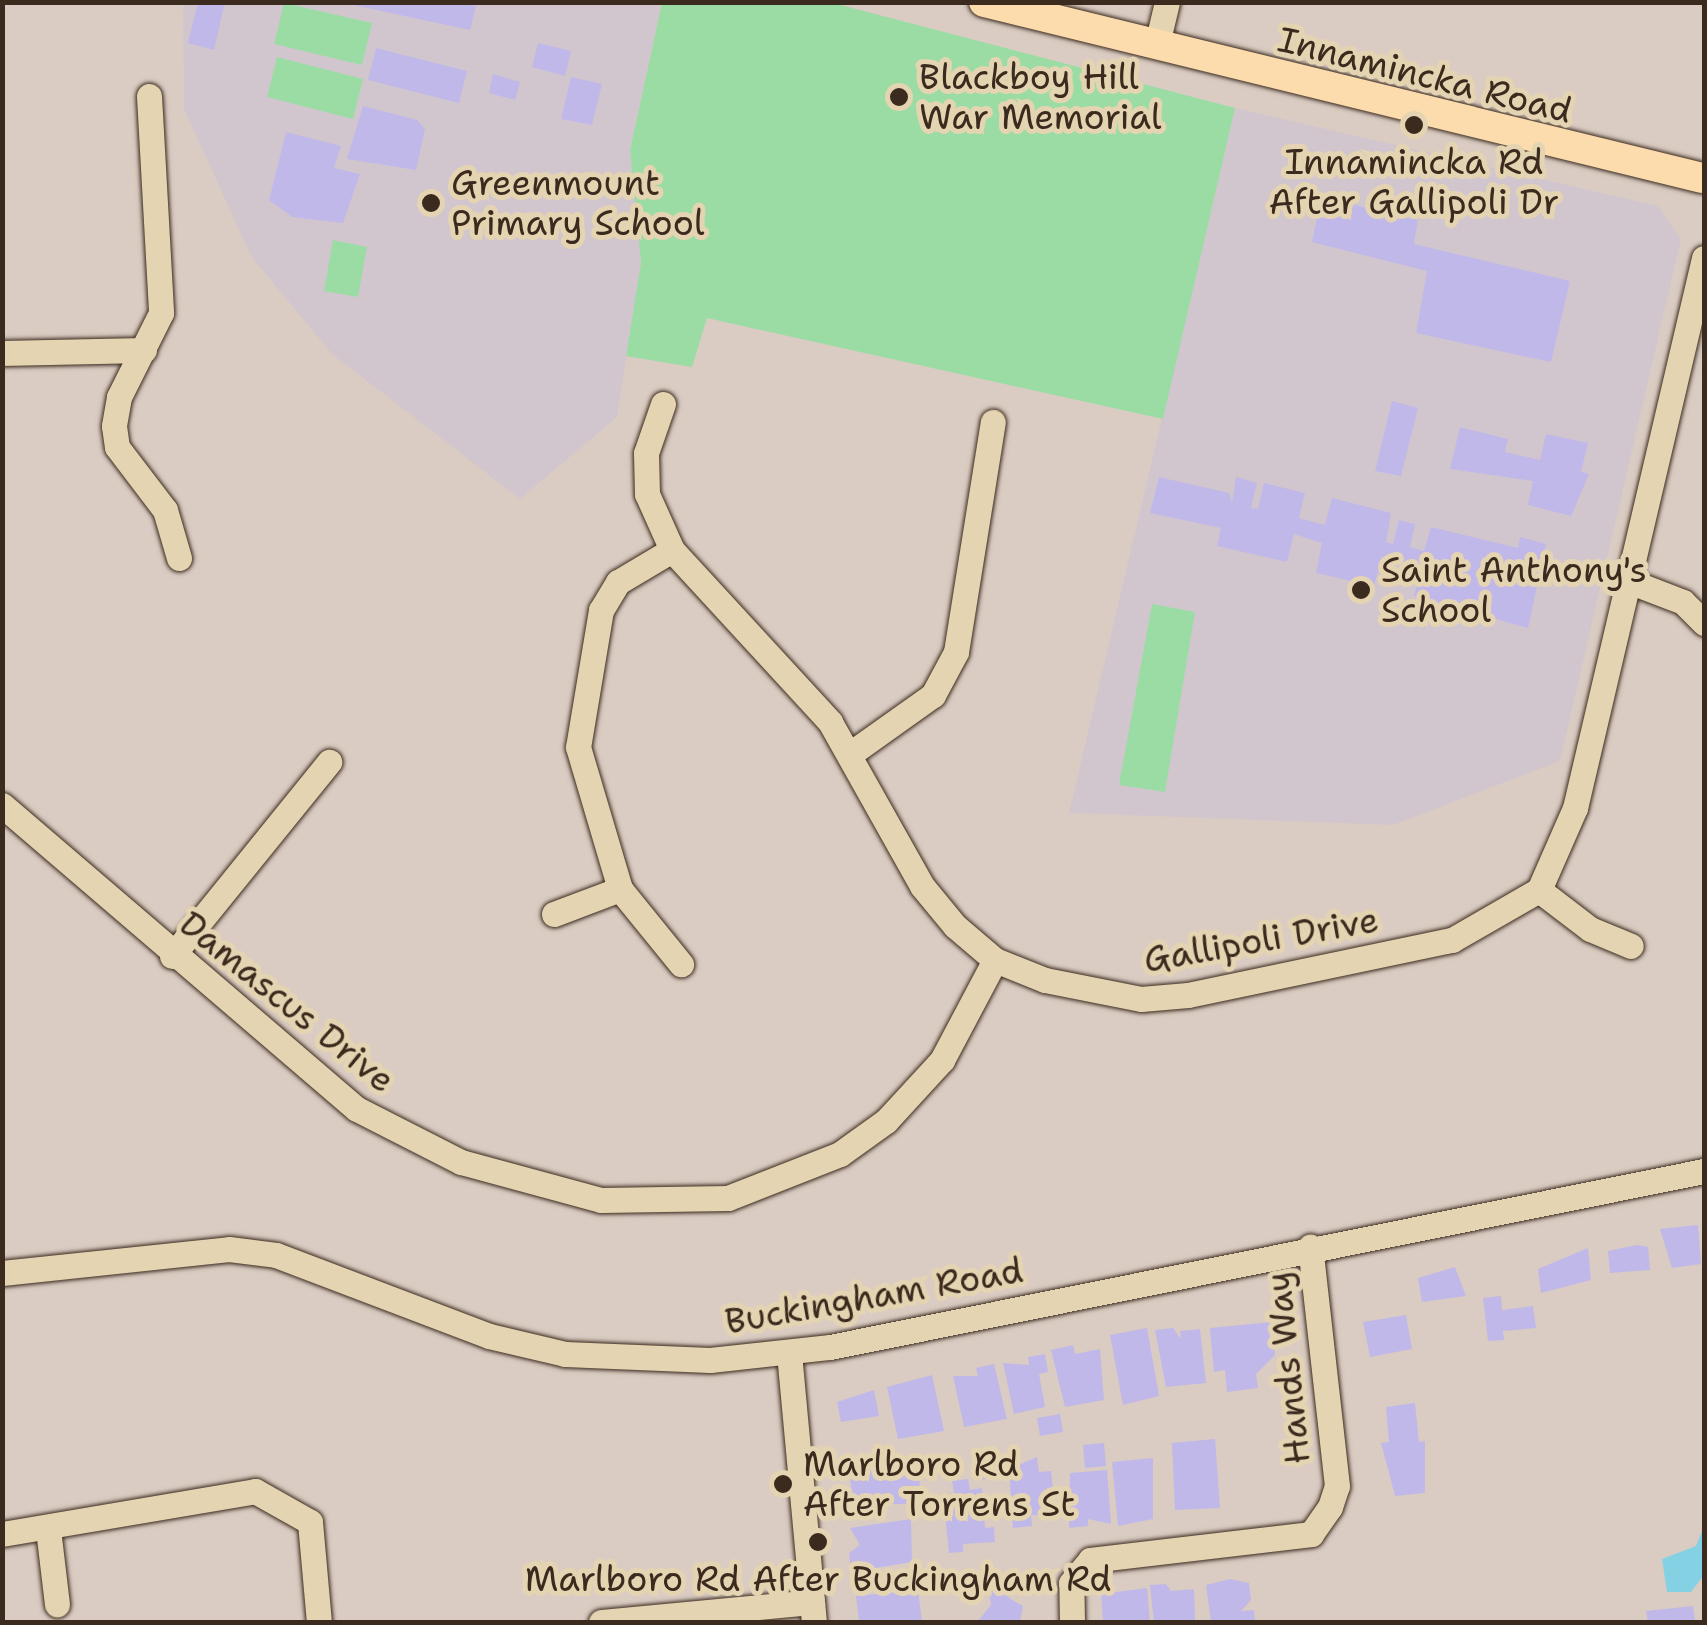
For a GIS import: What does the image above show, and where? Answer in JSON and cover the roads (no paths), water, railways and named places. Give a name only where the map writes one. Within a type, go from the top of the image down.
[{"type":"main road","name":"Innamincka Road","points":[[984,2],[1615,160],[1704,174]]},
{"type":"street","points":[[1156,44],[1167,2]]},
{"type":"street","points":[[149,96],[160,313],[119,397],[117,447],[165,510],[179,558]]},
{"type":"street","points":[[1631,946],[1590,929],[1539,890],[1576,808],[1704,258]]},
{"type":"street","points":[[2,354],[144,350]]},
{"type":"street","name":"Gallipoli Drive","points":[[663,404],[646,453],[646,494],[672,550],[850,754],[922,886],[995,960],[1099,994],[1188,995],[1452,940],[1539,890]]},
{"type":"street","points":[[850,754],[933,695],[956,652],[993,422]]},
{"type":"street","points":[[672,550],[618,582],[601,610],[578,715],[584,778],[620,889],[682,964]]},
{"type":"street","points":[[1626,580],[1683,602],[1704,624]]},
{"type":"street","points":[[172,956],[329,762]]},
{"type":"street","name":"Damascus Drive","points":[[2,805],[310,1076],[405,1138],[528,1185],[672,1204],[788,1181],[886,1120],[942,1060],[995,960]]},
{"type":"street","points":[[554,914],[620,889]]},
{"type":"street","name":"Buckingham Road","points":[[2,1273],[230,1249],[276,1255],[489,1336],[566,1354],[638,1362],[789,1353],[1704,1171]]},
{"type":"street","name":"Hands Way","points":[[1072,1622],[1070,1583],[1090,1560],[1311,1534],[1336,1486],[1310,1247]]},
{"type":"street","points":[[601,1622],[813,1612],[789,1353]]},
{"type":"street","points":[[2,1534],[255,1492],[310,1522],[320,1622]]},
{"type":"street","points":[[48,1529],[56,1604]]},
{"type":"water","points":[[1704,1526],[1704,1575],[1691,1592],[1667,1592],[1662,1559],[1696,1546]]},
{"type":"place","name":"Blackboy Hill War Memorial","points":[[899,97]]},
{"type":"place","name":"Innamincka Rd After Gallipoli Dr","points":[[1414,125]]},
{"type":"place","name":"Greenmount Primary School","points":[[431,203]]},
{"type":"place","name":"Saint Anthony's School","points":[[1361,590]]},
{"type":"place","name":"Marlboro Rd After Torrens St","points":[[783,1484]]},
{"type":"place","name":"Marlboro Rd After Buckingham Rd","points":[[818,1542]]}]
